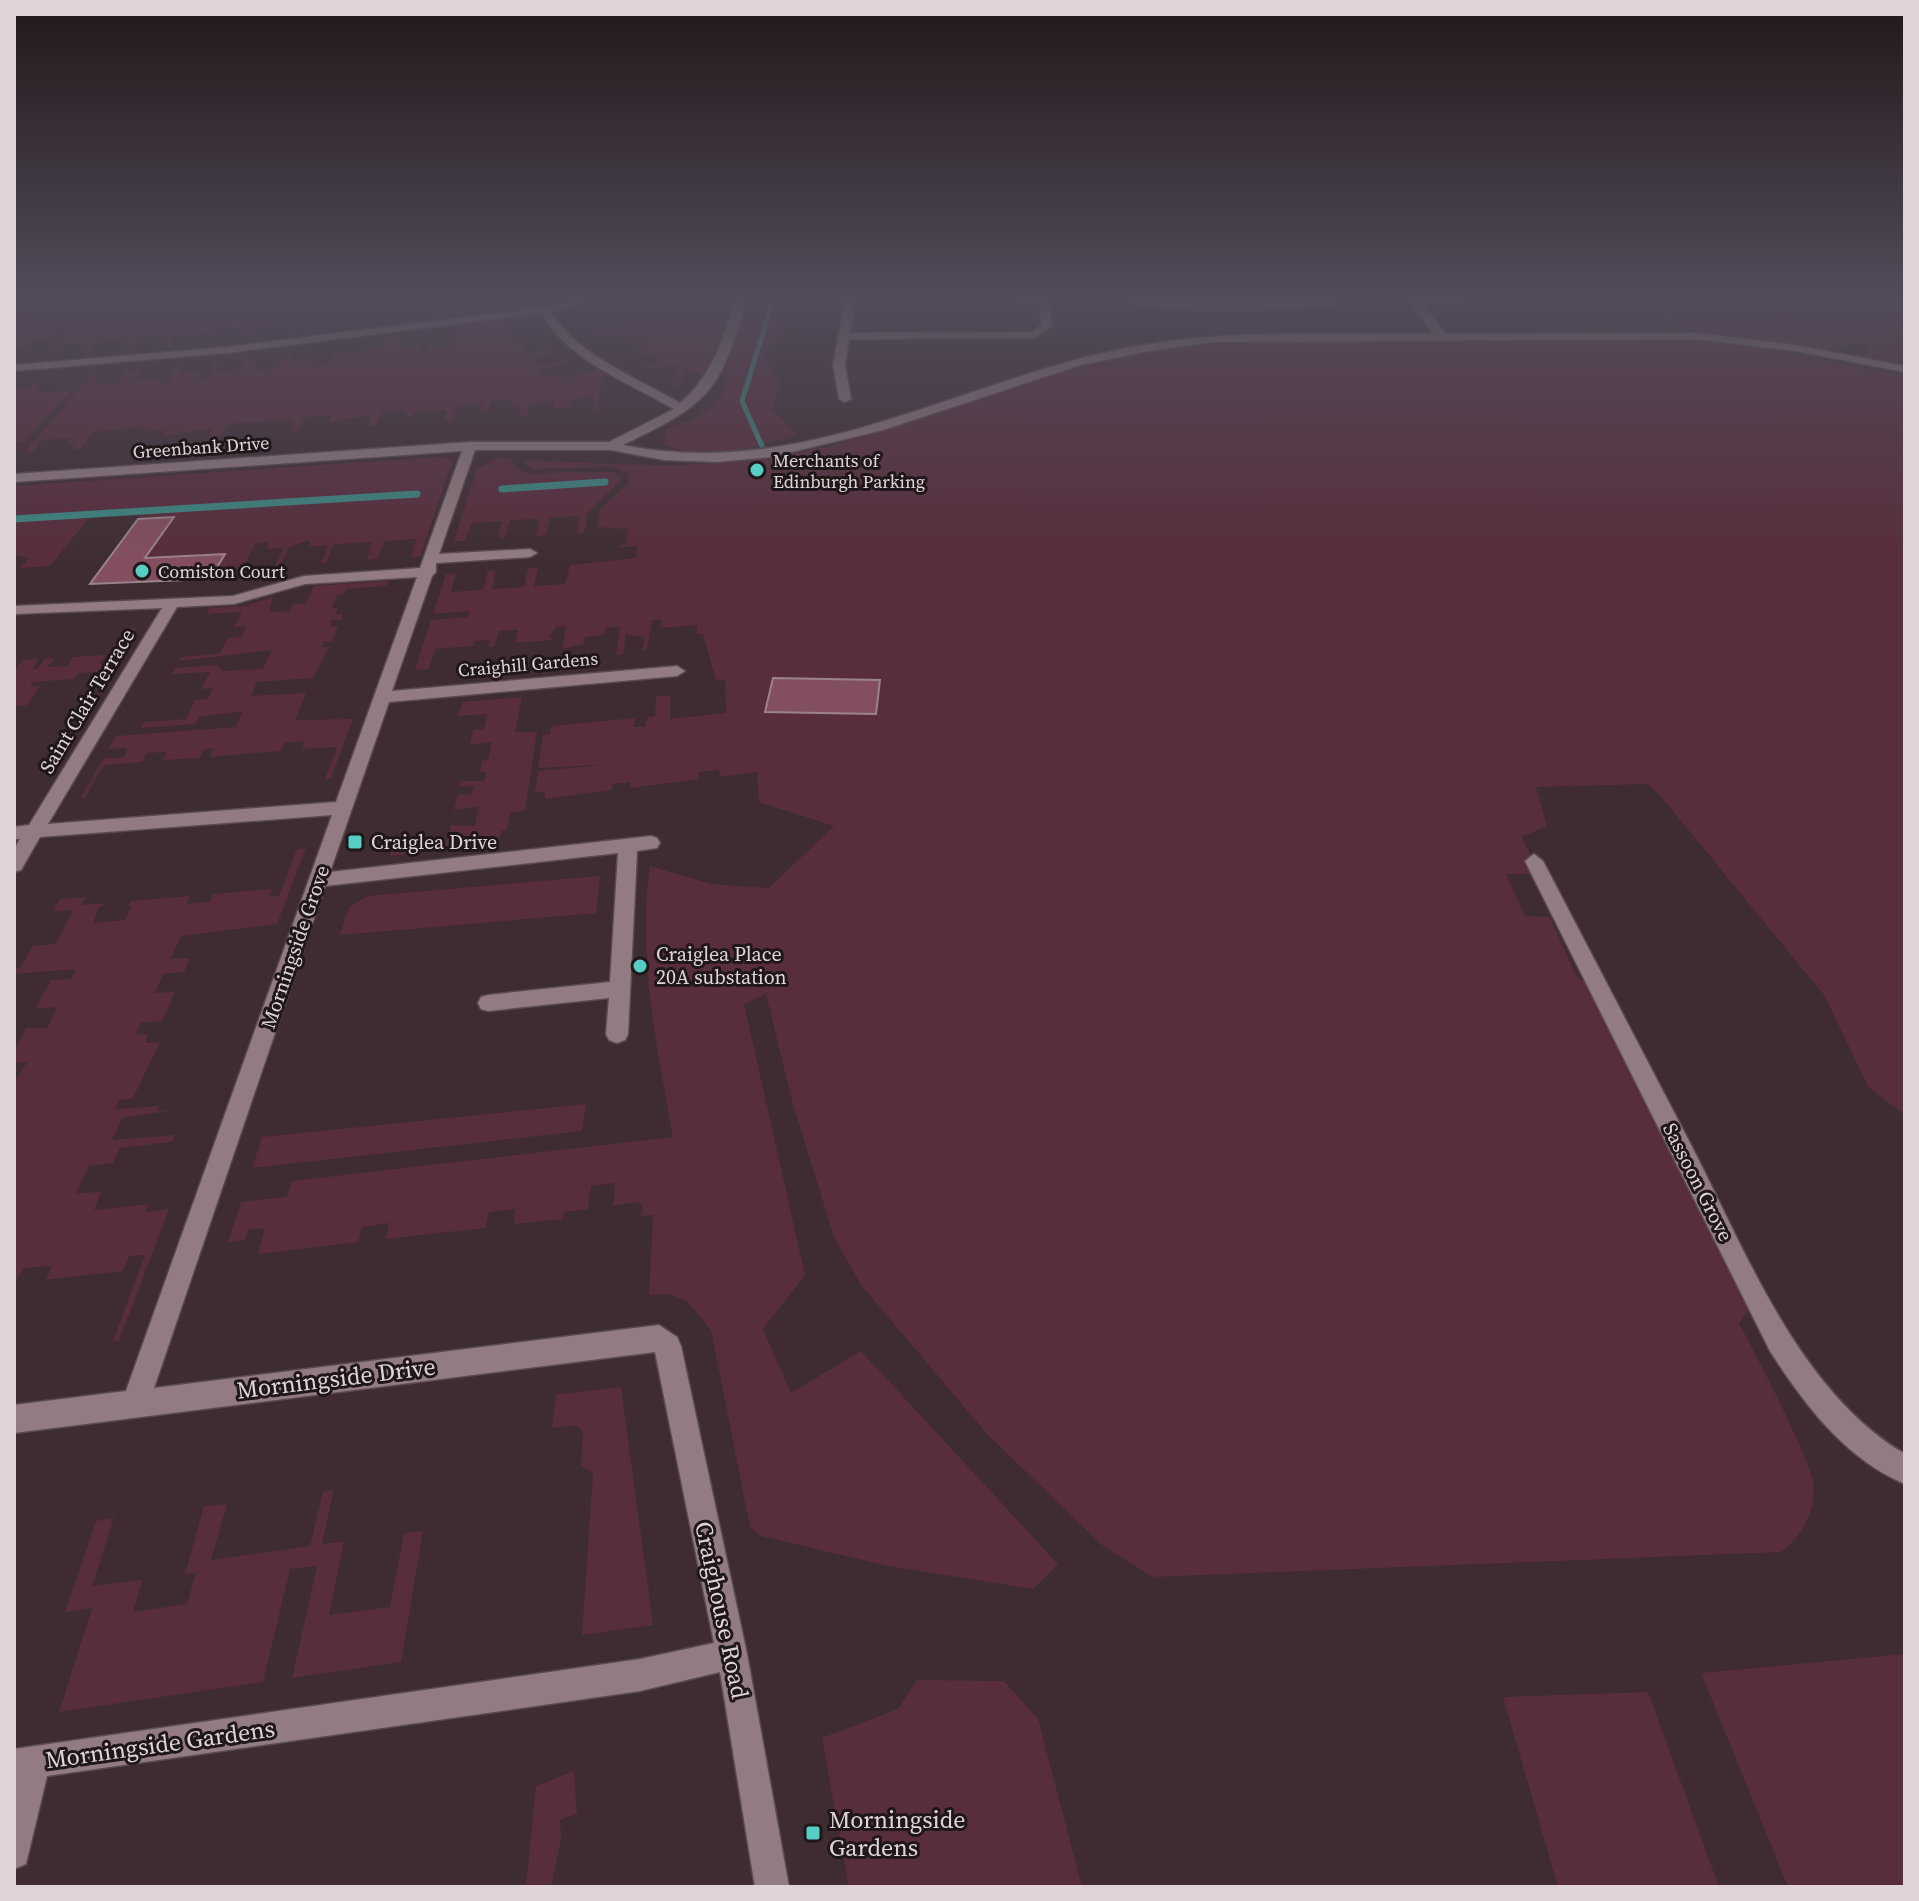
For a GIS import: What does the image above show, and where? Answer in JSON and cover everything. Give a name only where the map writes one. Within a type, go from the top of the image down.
[{"type":"street","points":[[642,386],[682,409]]},
{"type":"street","name":"Greenbank Drive","points":[[14,478],[470,446],[611,446],[682,409],[705,386]]},
{"type":"street","points":[[843,386],[845,399]]},
{"type":"street","points":[[611,446],[636,453],[690,457],[787,448],[846,435],[1007,386]]},
{"type":"street","name":"Morningside Grove","points":[[135,1403],[431,565],[470,446]]},
{"type":"street","points":[[14,610],[243,599],[304,580],[530,553]]},
{"type":"street","name":"Saint Clair Terrace","points":[[14,865],[173,601]]},
{"type":"street","name":"Craighill Gardens","points":[[383,697],[677,671]]},
{"type":"street","points":[[14,833],[344,808]]},
{"type":"street","points":[[319,880],[651,843]]},
{"type":"street","points":[[617,1034],[628,846]]},
{"type":"street","name":"Sassoon Grove","points":[[1534,861],[1779,1342],[1810,1392],[1843,1426],[1905,1470]]},
{"type":"street","points":[[488,1003],[620,989]]},
{"type":"street","name":"Morningside Drive","points":[[14,1419],[659,1338]]},
{"type":"street","name":"Craighouse Road","points":[[659,1338],[668,1346],[732,1654],[772,1887]]},
{"type":"street","name":"Morningside Gardens","points":[[24,1764],[640,1675],[732,1654]]},
{"type":"street","points":[[14,1852],[24,1764]]},
{"type":"shaded area","points":[[39,386],[35,393],[72,390],[14,453],[22,442],[14,442],[14,390]]},
{"type":"shaded area","points":[[82,386],[601,386],[597,411],[593,411],[595,400],[591,396],[570,401],[569,407],[554,408],[554,402],[530,404],[527,416],[519,416],[521,405],[511,405],[512,400],[491,401],[488,412],[481,412],[483,403],[458,405],[452,421],[444,421],[447,410],[414,412],[412,417],[405,417],[406,412],[402,409],[381,414],[376,426],[367,426],[371,415],[329,422],[331,415],[305,417],[298,431],[290,432],[295,420],[227,424],[220,437],[206,440],[213,428],[163,436],[165,431],[153,429],[142,433],[145,427],[93,432],[80,449],[71,450],[76,443],[68,443],[71,438],[42,440],[32,452],[24,453]]},
{"type":"shaded area","points":[[725,386],[778,386],[772,410],[797,434],[748,448],[712,453],[678,449],[663,443],[667,429],[706,412]]},
{"type":"shaded area","points":[[1014,386],[1905,386],[1905,1115],[1869,1088],[1824,995],[1648,784],[1536,787],[1547,826],[1521,837],[1541,874],[1506,874],[1525,916],[1550,917],[1576,976],[1586,983],[1749,1310],[1739,1323],[1805,1457],[1814,1488],[1805,1524],[1781,1552],[1153,1577],[1102,1545],[988,1435],[861,1285],[834,1237],[792,1101],[766,994],[744,1004],[805,1275],[763,1329],[791,1393],[861,1351],[1058,1564],[1033,1589],[888,1566],[761,1536],[750,1527],[711,1330],[687,1301],[669,1294],[649,1295],[653,1215],[641,1216],[643,1206],[637,1202],[613,1206],[615,1183],[591,1186],[588,1209],[564,1212],[563,1219],[514,1224],[515,1209],[489,1212],[485,1228],[386,1239],[389,1223],[362,1227],[358,1242],[258,1254],[265,1228],[248,1230],[245,1240],[228,1242],[241,1202],[287,1197],[292,1181],[673,1137],[655,1036],[647,968],[650,866],[711,884],[769,888],[834,826],[759,802],[757,772],[720,777],[719,770],[699,772],[699,779],[631,788],[630,782],[613,784],[612,790],[545,799],[545,793],[535,791],[538,771],[602,765],[538,768],[543,735],[550,734],[551,726],[635,718],[634,727],[645,727],[648,717],[655,716],[656,696],[670,696],[670,719],[726,713],[725,680],[716,680],[703,634],[697,634],[697,625],[660,628],[661,620],[652,620],[647,649],[643,650],[644,637],[626,634],[623,654],[616,655],[620,627],[605,628],[604,635],[585,637],[584,644],[562,649],[566,626],[556,627],[549,637],[554,640],[515,643],[518,630],[499,631],[494,647],[488,647],[489,640],[475,641],[473,646],[435,649],[429,669],[415,670],[431,620],[468,617],[469,611],[433,614],[446,574],[456,573],[451,592],[483,590],[488,571],[496,570],[492,589],[524,587],[528,568],[538,567],[534,586],[565,584],[570,565],[636,558],[637,546],[614,548],[626,544],[628,529],[597,527],[600,510],[628,483],[628,473],[613,467],[533,469],[523,463],[530,460],[648,465],[767,458],[844,442]]},
{"type":"shaded area","points":[[439,457],[453,460],[420,557],[411,557],[416,539],[385,541],[377,559],[367,560],[372,542],[334,544],[326,563],[321,563],[329,545],[310,546],[310,540],[289,547],[280,566],[275,566],[284,548],[267,549],[268,542],[255,544],[242,569],[217,568],[224,554],[145,558],[173,518],[138,519],[140,515],[89,518],[50,566],[20,568],[29,558],[14,555],[14,486]]},
{"type":"shaded area","points":[[498,458],[511,459],[517,469],[526,473],[610,472],[620,475],[621,480],[588,513],[584,533],[577,533],[580,516],[550,518],[546,535],[536,536],[540,519],[510,520],[504,538],[498,538],[502,521],[472,523],[465,541],[454,541],[477,469]]},
{"type":"shaded area","points":[[388,581],[386,586],[346,589],[344,594],[337,595],[332,608],[338,608],[336,614],[343,614],[341,620],[332,620],[330,626],[338,626],[332,641],[324,642],[322,647],[329,647],[313,678],[257,682],[251,696],[306,693],[295,720],[353,719],[331,778],[325,779],[337,747],[302,749],[304,741],[285,743],[281,751],[210,757],[213,748],[204,749],[199,758],[163,760],[167,752],[147,753],[142,762],[104,765],[85,798],[80,799],[103,759],[124,757],[128,748],[108,749],[116,736],[236,727],[243,711],[199,717],[195,724],[141,728],[144,722],[186,719],[195,700],[208,699],[213,688],[201,689],[210,672],[171,674],[175,668],[216,665],[224,671],[263,669],[272,650],[179,661],[181,657],[219,654],[228,638],[241,637],[246,626],[234,627],[242,612],[206,614],[210,608],[246,606],[273,597],[269,612],[290,611],[293,604],[306,603],[314,586]]},
{"type":"shaded area","points":[[131,628],[137,628],[110,671],[79,673],[74,679],[33,682],[30,687],[40,686],[27,705],[14,706],[14,670],[23,660],[38,659],[33,669],[37,669],[44,659],[55,658],[48,667],[68,666],[73,657],[106,655],[99,664],[109,664]]},
{"type":"shaded area","points":[[522,697],[515,732],[537,732],[525,811],[510,813],[507,830],[501,831],[499,842],[390,856],[392,848],[446,843],[451,825],[475,826],[479,806],[454,810],[458,795],[472,794],[474,786],[460,787],[461,781],[484,781],[486,772],[480,772],[482,761],[488,760],[492,742],[470,745],[473,730],[484,729],[488,714],[458,716],[462,702]]},
{"type":"shaded area","points":[[306,848],[277,924],[181,936],[170,959],[190,958],[184,972],[163,974],[155,993],[175,992],[162,1021],[141,1023],[136,1034],[148,1034],[145,1043],[160,1042],[133,1098],[119,1100],[115,1109],[159,1106],[157,1111],[173,1110],[122,1118],[112,1140],[175,1135],[172,1142],[120,1148],[113,1163],[89,1166],[76,1193],[101,1192],[94,1210],[148,1204],[145,1212],[169,1209],[119,1341],[113,1341],[145,1255],[129,1256],[123,1271],[46,1280],[52,1266],[24,1268],[14,1284],[14,1083],[27,1062],[14,1063],[14,1051],[26,1028],[47,1028],[57,1007],[35,1009],[51,980],[71,979],[76,969],[14,974],[14,969],[20,968],[33,946],[55,944],[72,913],[70,910],[53,911],[60,899],[86,897],[82,905],[107,903],[99,908],[93,923],[125,920],[131,901],[190,896],[187,904],[210,902],[213,894],[272,889],[269,897],[279,896],[297,849]]},
{"type":"shaded area","points":[[600,876],[596,913],[340,935],[349,907],[368,896]]},
{"type":"shaded area","points":[[586,1104],[582,1131],[252,1168],[262,1137]]},
{"type":"shaded area","points":[[621,1387],[653,1625],[582,1635],[593,1473],[581,1465],[583,1432],[576,1425],[552,1428],[556,1395]]},
{"type":"shaded area","points":[[334,1489],[322,1544],[344,1542],[329,1615],[390,1607],[404,1533],[423,1531],[401,1662],[292,1678],[317,1566],[290,1569],[263,1682],[59,1712],[92,1608],[65,1612],[96,1521],[114,1518],[92,1586],[142,1580],[133,1612],[187,1604],[196,1573],[185,1574],[204,1506],[227,1504],[211,1560],[310,1546],[323,1492]]},
{"type":"shaded area","points":[[1905,1654],[1905,1887],[1788,1887],[1701,1673]]},
{"type":"shaded area","points":[[917,1680],[1004,1681],[1038,1719],[1082,1887],[849,1887],[822,1738],[898,1709]]},
{"type":"shaded area","points":[[1648,1692],[1719,1887],[1558,1887],[1503,1697]]},
{"type":"shaded area","points":[[574,1771],[577,1814],[560,1820],[561,1839],[551,1887],[526,1887],[536,1786]]},
{"type":"building","name":"Comiston Court","points":[[174,517],[145,558],[225,554],[210,579],[90,584],[138,519]]},
{"type":"building","points":[[773,678],[880,680],[876,714],[765,712]]},
{"type":"waterway","points":[[747,386],[742,401],[762,446]]},
{"type":"waterway","points":[[502,489],[605,482]]},
{"type":"waterway","points":[[14,519],[417,494]]},
{"type":"place","name":"Merchants of Edinburgh Parking","points":[[757,470]]},
{"type":"place","name":"Comiston Court","points":[[142,571]]},
{"type":"place","name":"Craiglea Drive","points":[[355,842]]},
{"type":"place","name":"Craiglea Place 20A substation","points":[[640,966]]},
{"type":"place","name":"Morningside Gardens","points":[[813,1833]]}]
